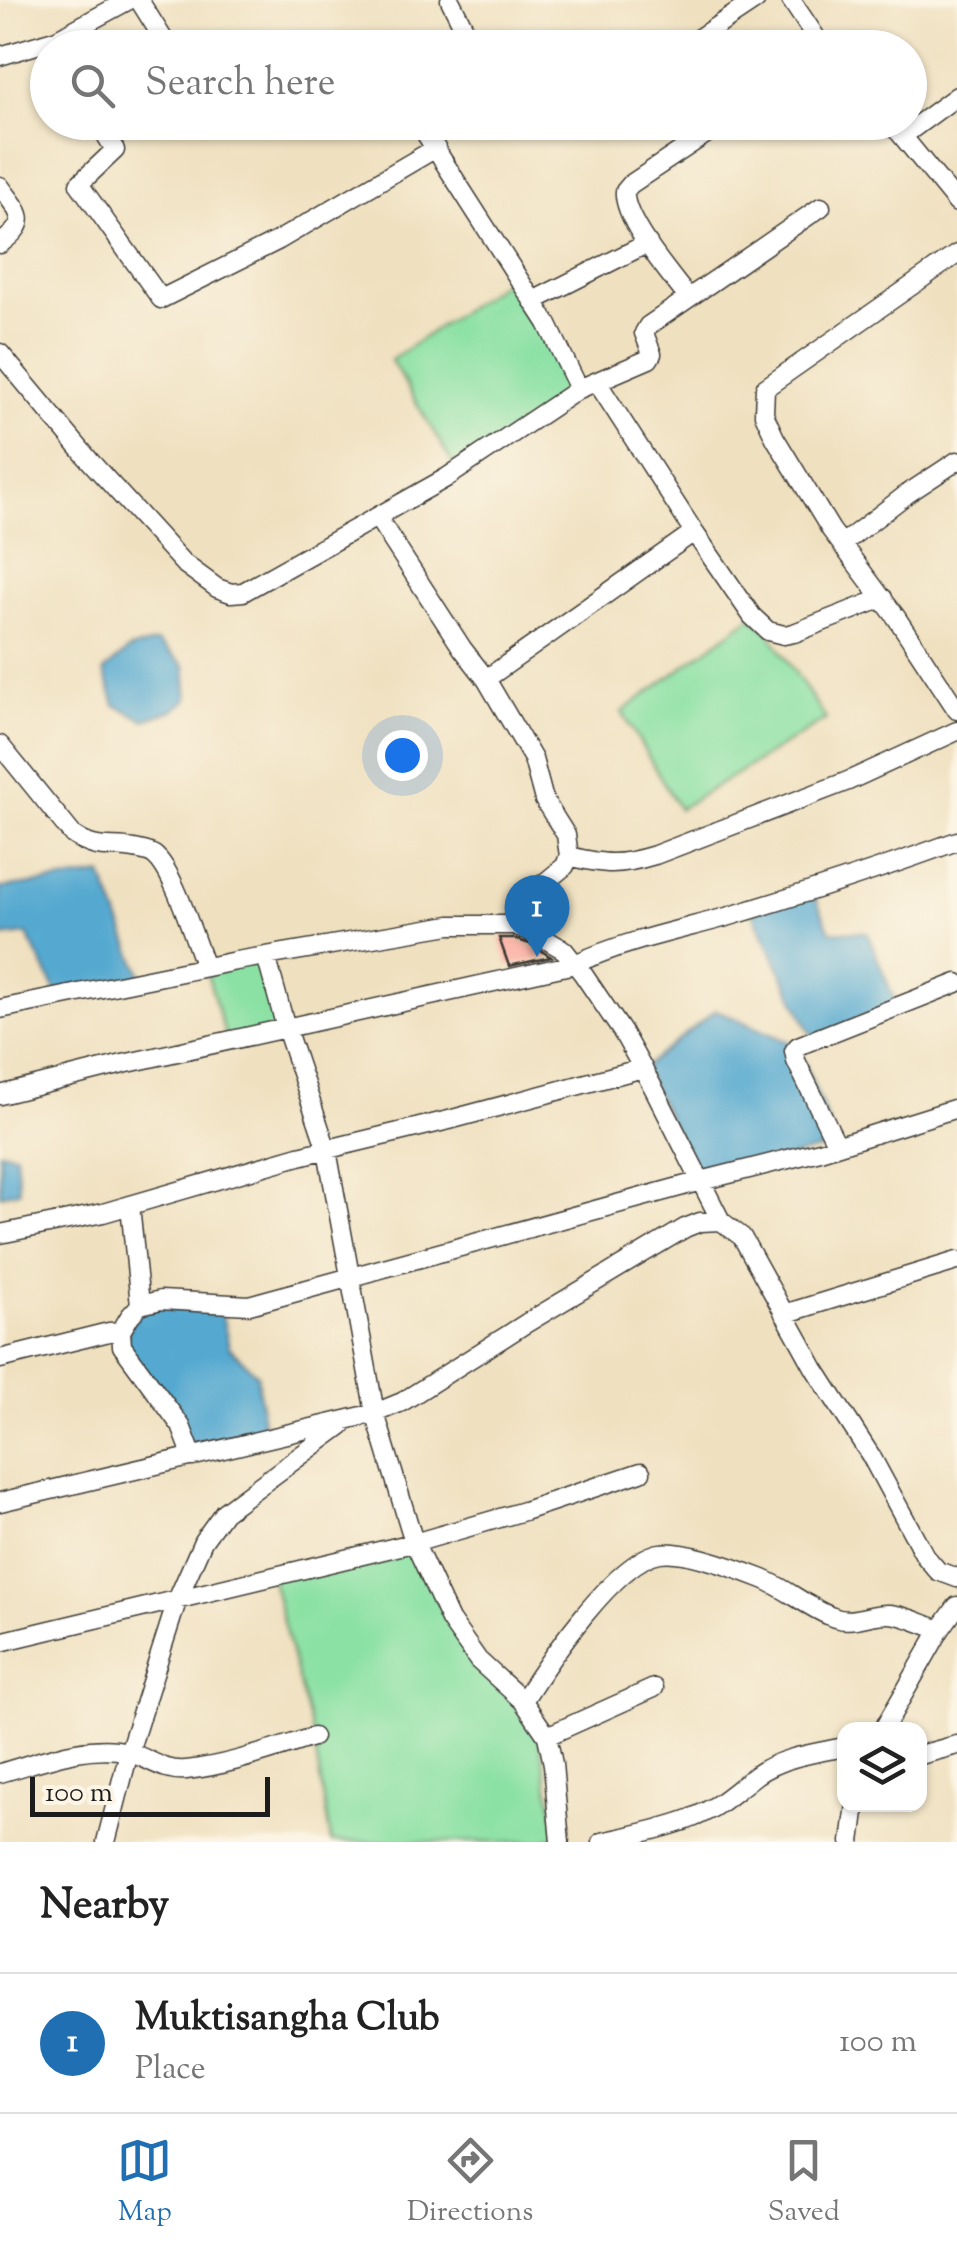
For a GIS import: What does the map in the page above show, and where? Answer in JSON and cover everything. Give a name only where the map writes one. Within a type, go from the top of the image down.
[{"type":"street","points":[[75,30],[128,0]]},
{"type":"street","points":[[139,0],[158,30]]},
{"type":"street","points":[[450,0],[465,30]]},
{"type":"street","points":[[711,30],[756,0]]},
{"type":"street","points":[[791,0],[811,30]]},
{"type":"street","points":[[0,56],[30,49]]},
{"type":"street","points":[[927,119],[957,96]]},
{"type":"street","points":[[109,140],[115,150],[79,184],[161,298],[279,240],[436,148]]},
{"type":"street","points":[[430,140],[588,386],[752,616],[768,631],[794,633],[882,598]]},
{"type":"street","points":[[688,298],[626,206],[625,192],[697,140]]},
{"type":"street","points":[[904,140],[957,203]]},
{"type":"street","points":[[0,186],[21,220],[14,233],[0,244]]},
{"type":"street","points":[[0,352],[90,461],[183,563],[217,588],[244,592],[446,478],[588,386],[649,359],[652,354],[644,333],[648,326],[821,208]]},
{"type":"street","points":[[533,301],[648,243]]},
{"type":"street","points":[[957,254],[766,388],[764,414],[774,438],[842,544],[957,710]]},
{"type":"street","points":[[842,544],[957,461]]},
{"type":"street","points":[[376,517],[486,679],[533,759],[544,800],[566,835],[569,856],[565,866],[531,894],[508,925]]},
{"type":"street","points":[[486,679],[694,532]]},
{"type":"street","points":[[569,856],[602,864],[628,864],[655,856],[848,781],[957,731]]},
{"type":"street","points":[[0,745],[84,843],[144,850],[156,856],[174,885],[205,968]]},
{"type":"street","points":[[0,1095],[575,964],[615,947],[797,895],[957,841]]},
{"type":"street","points":[[0,1009],[266,956],[450,925],[508,925],[535,932],[564,950],[624,1033],[721,1221],[742,1237],[925,1556],[938,1571],[957,1578]]},
{"type":"street","points":[[266,956],[326,1150],[375,1414],[414,1542],[450,1620],[478,1660],[522,1701],[547,1736],[553,1764],[553,1840]]},
{"type":"street","points":[[838,1145],[794,1051],[798,1046],[957,983]]},
{"type":"street","points":[[0,1234],[103,1213],[326,1150],[643,1068]]},
{"type":"street","points":[[192,1457],[181,1426],[122,1346],[121,1331],[140,1305],[161,1300],[249,1304],[838,1145],[957,1108]]},
{"type":"street","points":[[130,1205],[140,1305]]},
{"type":"street","points":[[0,1502],[375,1414],[402,1402],[685,1228],[700,1222],[721,1221]]},
{"type":"street","points":[[784,1314],[957,1261]]},
{"type":"street","points":[[0,1359],[121,1331]]},
{"type":"street","points":[[106,1842],[178,1598],[203,1542],[224,1512],[350,1419]]},
{"type":"street","points":[[0,1642],[414,1542],[641,1472]]},
{"type":"street","points":[[522,1701],[586,1611],[628,1570],[658,1553],[742,1571],[841,1620],[888,1614],[940,1630]]},
{"type":"street","points":[[886,1722],[957,1606]]},
{"type":"street","points":[[547,1736],[654,1688]]},
{"type":"street","points":[[0,1773],[96,1750],[130,1752],[162,1768],[185,1770],[313,1737]]},
{"type":"street","points":[[927,1753],[957,1745]]},
{"type":"street","points":[[602,1842],[692,1818],[724,1802],[774,1766],[837,1748]]},
{"type":"street","points":[[851,1842],[855,1812]]},
{"type":"green space","points":[[515,274],[579,389],[457,471],[391,360]]},
{"type":"green space","points":[[752,616],[768,631],[826,719],[679,809],[622,712]]},
{"type":"green space","points":[[266,956],[286,1028],[227,1041],[205,967]]},
{"type":"green space","points":[[414,1542],[450,1620],[535,1717],[558,1836],[541,1842],[331,1842],[313,1737],[271,1576]]},
{"type":"water","points":[[157,642],[185,666],[188,699],[174,710],[145,720],[115,705],[104,671],[130,649]]},
{"type":"water","points":[[102,875],[143,980],[59,997],[27,934],[0,937],[0,888]]},
{"type":"water","points":[[812,890],[830,931],[867,932],[897,1006],[813,1038],[751,909]]},
{"type":"water","points":[[716,1010],[798,1046],[837,1145],[701,1181],[643,1068]]},
{"type":"water","points":[[0,1151],[16,1154],[19,1191],[0,1195]]},
{"type":"water","points":[[219,1302],[229,1347],[257,1374],[265,1440],[193,1457],[122,1346],[140,1305]]},
{"type":"building","points":[[499,938],[530,944],[551,957],[509,966]]},
{"type":"place","name":"Muktisangha Club","points":[[537,957]]}]
